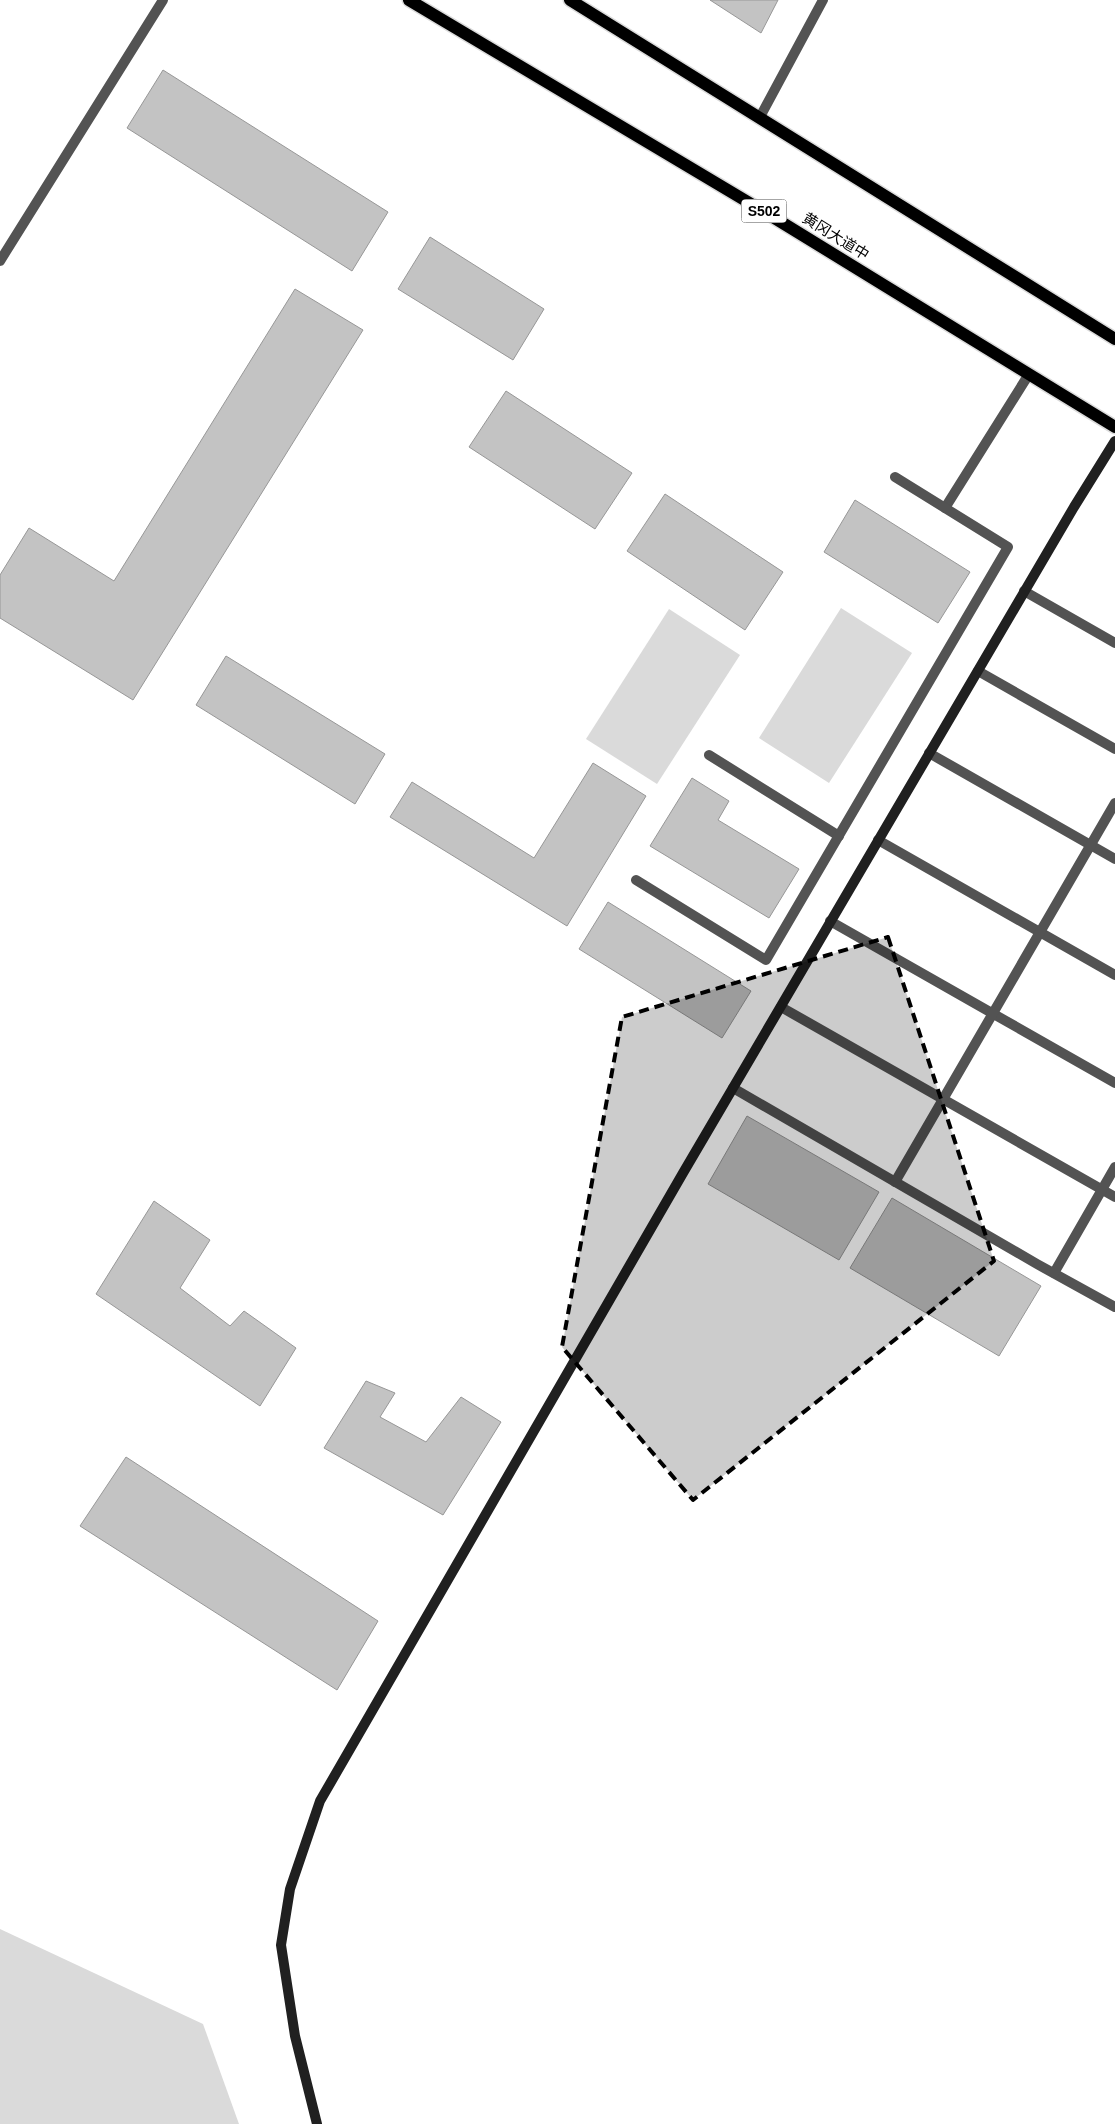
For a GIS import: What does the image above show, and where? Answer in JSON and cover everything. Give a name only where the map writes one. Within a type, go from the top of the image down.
[{"type":"main road","name":"黄冈大道中","points":[[409,0],[768,214],[1115,427]]},
{"type":"main road","points":[[570,0],[1115,339]]},
{"type":"main road","points":[[317,2124],[296,2036],[281,1945],[290,1889],[320,1801],[732,1088],[1024,591],[1115,441]]},
{"type":"lane","points":[[0,261],[163,0]]},
{"type":"lane","points":[[760,117],[823,0]]},
{"type":"lane","points":[[945,508],[1029,374]]},
{"type":"lane","points":[[636,880],[766,960],[1008,547],[895,477]]},
{"type":"lane","points":[[1024,591],[1115,643]]},
{"type":"lane","points":[[978,671],[1115,749]]},
{"type":"lane","points":[[929,753],[1115,859]]},
{"type":"lane","points":[[710,755],[839,836]]},
{"type":"lane","points":[[895,1182],[1115,803]]},
{"type":"lane","points":[[878,840],[1115,975]]},
{"type":"lane","points":[[830,922],[1115,1083]]},
{"type":"lane","points":[[781,1006],[1115,1197]]},
{"type":"lane","points":[[732,1088],[1115,1307]]},
{"type":"lane","points":[[1054,1273],[1115,1167]]},
{"type":"highlighted area","points":[[888,937],[994,1261],[693,1500],[562,1347],[622,1017]]},
{"type":"shaded area","points":[[841,608],[912,653],[829,783],[759,738]]},
{"type":"shaded area","points":[[669,609],[740,655],[657,784],[586,739]]},
{"type":"shaded area","points":[[0,1929],[203,2024],[239,2124],[0,2124]]},
{"type":"building","points":[[710,0],[778,0],[761,33]]},
{"type":"building","points":[[163,70],[388,212],[352,271],[127,128]]},
{"type":"building","points":[[430,237],[544,309],[513,360],[398,289]]},
{"type":"building","points":[[295,289],[363,330],[133,700],[0,618],[0,575],[29,528],[114,581]]},
{"type":"building","points":[[506,391],[632,473],[595,529],[469,447]]},
{"type":"building","points":[[665,494],[783,572],[745,630],[627,551]]},
{"type":"building","points":[[855,500],[970,572],[938,623],[824,552]]},
{"type":"building","points":[[226,656],[385,754],[355,804],[196,705]]},
{"type":"building","points":[[593,763],[646,796],[567,926],[390,817],[412,782],[534,858]]},
{"type":"building","points":[[692,778],[729,801],[718,820],[799,869],[769,918],[650,846]]},
{"type":"building","points":[[608,902],[751,991],[722,1038],[579,949]]},
{"type":"building","points":[[747,1116],[879,1192],[839,1260],[708,1184]]},
{"type":"building","points":[[892,1198],[1041,1286],[999,1356],[850,1268]]},
{"type":"building","points":[[154,1201],[210,1240],[180,1288],[230,1326],[244,1311],[296,1348],[260,1406],[96,1294]]},
{"type":"building","points":[[366,1381],[395,1393],[380,1417],[426,1442],[461,1397],[501,1422],[443,1515],[324,1448]]},
{"type":"building","points":[[126,1457],[378,1621],[337,1690],[80,1526]]}]
